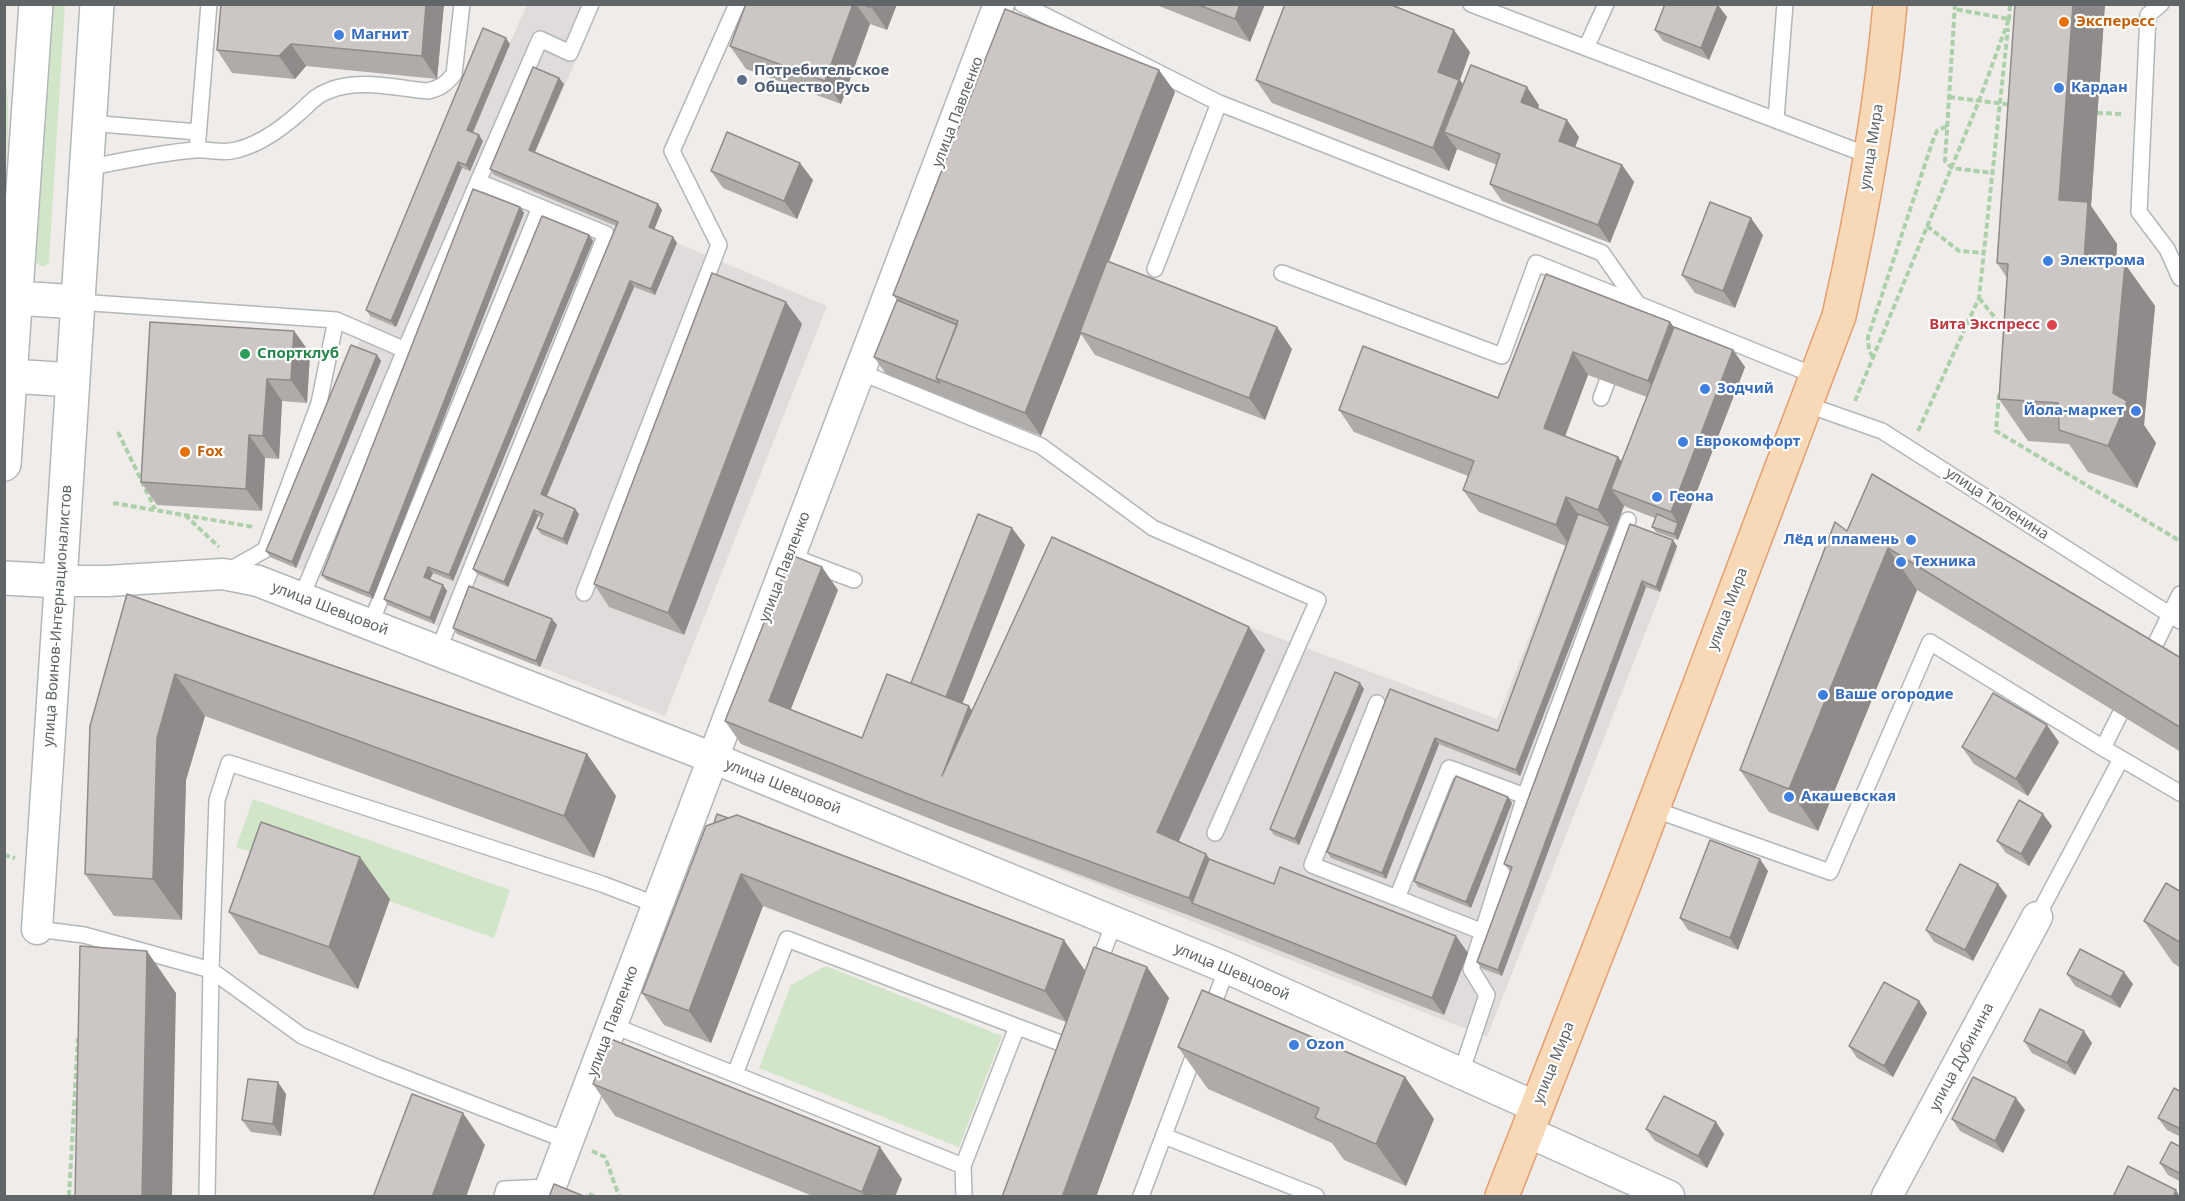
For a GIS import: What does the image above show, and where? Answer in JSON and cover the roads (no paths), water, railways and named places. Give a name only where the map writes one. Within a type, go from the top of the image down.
[{"type":"main road","name":"улица Мира","points":[[1502,1197],[1653,808],[1839,316],[1870,156],[1887,47],[1890,4]]},
{"type":"street","points":[[4,464],[10,296],[36,4]]},
{"type":"street","name":"улица Воинов-Интернационалистов","points":[[37,929],[97,4]]},
{"type":"street","name":"улица Павленко","points":[[548,1192],[999,4]]},
{"type":"street","points":[[10,296],[78,302]]},
{"type":"street","points":[[8,376],[73,380]]},
{"type":"street","name":"улица Шевцовой","points":[[4,578],[108,581],[231,569],[713,758],[1227,968],[1461,1073],[1532,1119],[1669,1197]]},
{"type":"street","name":"улица Дубинина","points":[[1887,1197],[2037,917]]},
{"type":"lane","points":[[197,150],[209,4]]},
{"type":"lane","points":[[86,168],[136,158],[197,150],[231,151],[255,143],[279,129],[314,98],[339,87],[356,84],[428,91],[438,89],[454,74],[462,4]]},
{"type":"lane","points":[[301,598],[405,350],[540,39],[570,53],[591,4]]},
{"type":"lane","points":[[584,593],[718,245],[672,152],[737,4]]},
{"type":"lane","points":[[1022,4],[1219,103],[1602,254],[1637,303],[1601,398]]},
{"type":"lane","points":[[1471,4],[1870,156]]},
{"type":"lane","points":[[1586,48],[1606,4]]},
{"type":"lane","points":[[1776,119],[1785,4]]},
{"type":"lane","points":[[2161,4],[2148,15],[2139,212],[2167,249],[2181,278]]},
{"type":"lane","points":[[1155,269],[1219,103]]},
{"type":"lane","points":[[90,123],[198,132]]},
{"type":"lane","points":[[438,651],[606,234],[479,182]]},
{"type":"lane","points":[[370,625],[540,207]]},
{"type":"lane","name":"улица Тюленина","points":[[1282,273],[1502,356],[1536,263],[1637,303],[1811,390],[1848,419],[1882,431],[1910,448],[2175,618]]},
{"type":"lane","points":[[78,302],[336,320],[405,350]]},
{"type":"lane","points":[[231,569],[265,550],[319,404],[336,320]]},
{"type":"lane","points":[[860,372],[1041,446],[1153,528],[1318,600],[1215,833]]},
{"type":"lane","points":[[1461,1073],[1487,995],[1471,969],[1525,796],[1628,520]]},
{"type":"lane","points":[[790,556],[854,580]]},
{"type":"lane","points":[[2147,662],[2175,618],[2181,594]]},
{"type":"lane","points":[[1653,808],[1830,872],[1930,642],[2181,793]]},
{"type":"lane","points":[[1377,703],[1312,865],[1483,932]]},
{"type":"lane","points":[[2103,748],[2120,714]]},
{"type":"lane","points":[[2037,917],[2121,759]]},
{"type":"lane","points":[[207,1197],[211,970],[218,800],[229,763],[591,880],[657,905]]},
{"type":"lane","points":[[1397,898],[1449,768],[1525,796]]},
{"type":"lane","points":[[1091,985],[1114,923]]},
{"type":"lane","points":[[37,929],[84,935],[211,970],[302,1036],[568,1141]]},
{"type":"lane","points":[[735,1074],[787,939],[1068,1046],[1076,1026]]},
{"type":"lane","points":[[1141,1197],[1227,968]]},
{"type":"lane","points":[[612,1025],[963,1166]]},
{"type":"lane","points":[[964,1197],[963,1166],[1017,1027]]},
{"type":"lane","points":[[1164,1136],[1316,1197]]},
{"type":"lane","points":[[502,1197],[504,1189],[548,1192]]},
{"type":"place","name":"Экспересс","points":[[2064,22]]},
{"type":"place","name":"Магнит","points":[[339,35]]},
{"type":"place","name":"Потребительское Общество Русь","points":[[742,80]]},
{"type":"place","name":"Кардан","points":[[2059,88]]},
{"type":"place","name":"Электрома","points":[[2048,261]]},
{"type":"place","name":"Вита Экспресс","points":[[2052,325]]},
{"type":"place","name":"Спортклуб","points":[[245,354]]},
{"type":"place","name":"Зодчий","points":[[1705,389]]},
{"type":"place","name":"Йола-маркет","points":[[2136,411]]},
{"type":"place","name":"Еврокомфорт","points":[[1683,442]]},
{"type":"place","name":"Fox","points":[[185,452]]},
{"type":"place","name":"Геона","points":[[1657,497]]},
{"type":"place","name":"Лёд и пламень","points":[[1911,540]]},
{"type":"place","name":"Техника","points":[[1901,562]]},
{"type":"place","name":"Ваше огородие","points":[[1823,695]]},
{"type":"place","name":"Акашевская","points":[[1789,797]]},
{"type":"place","name":"Ozon","points":[[1294,1045]]}]
